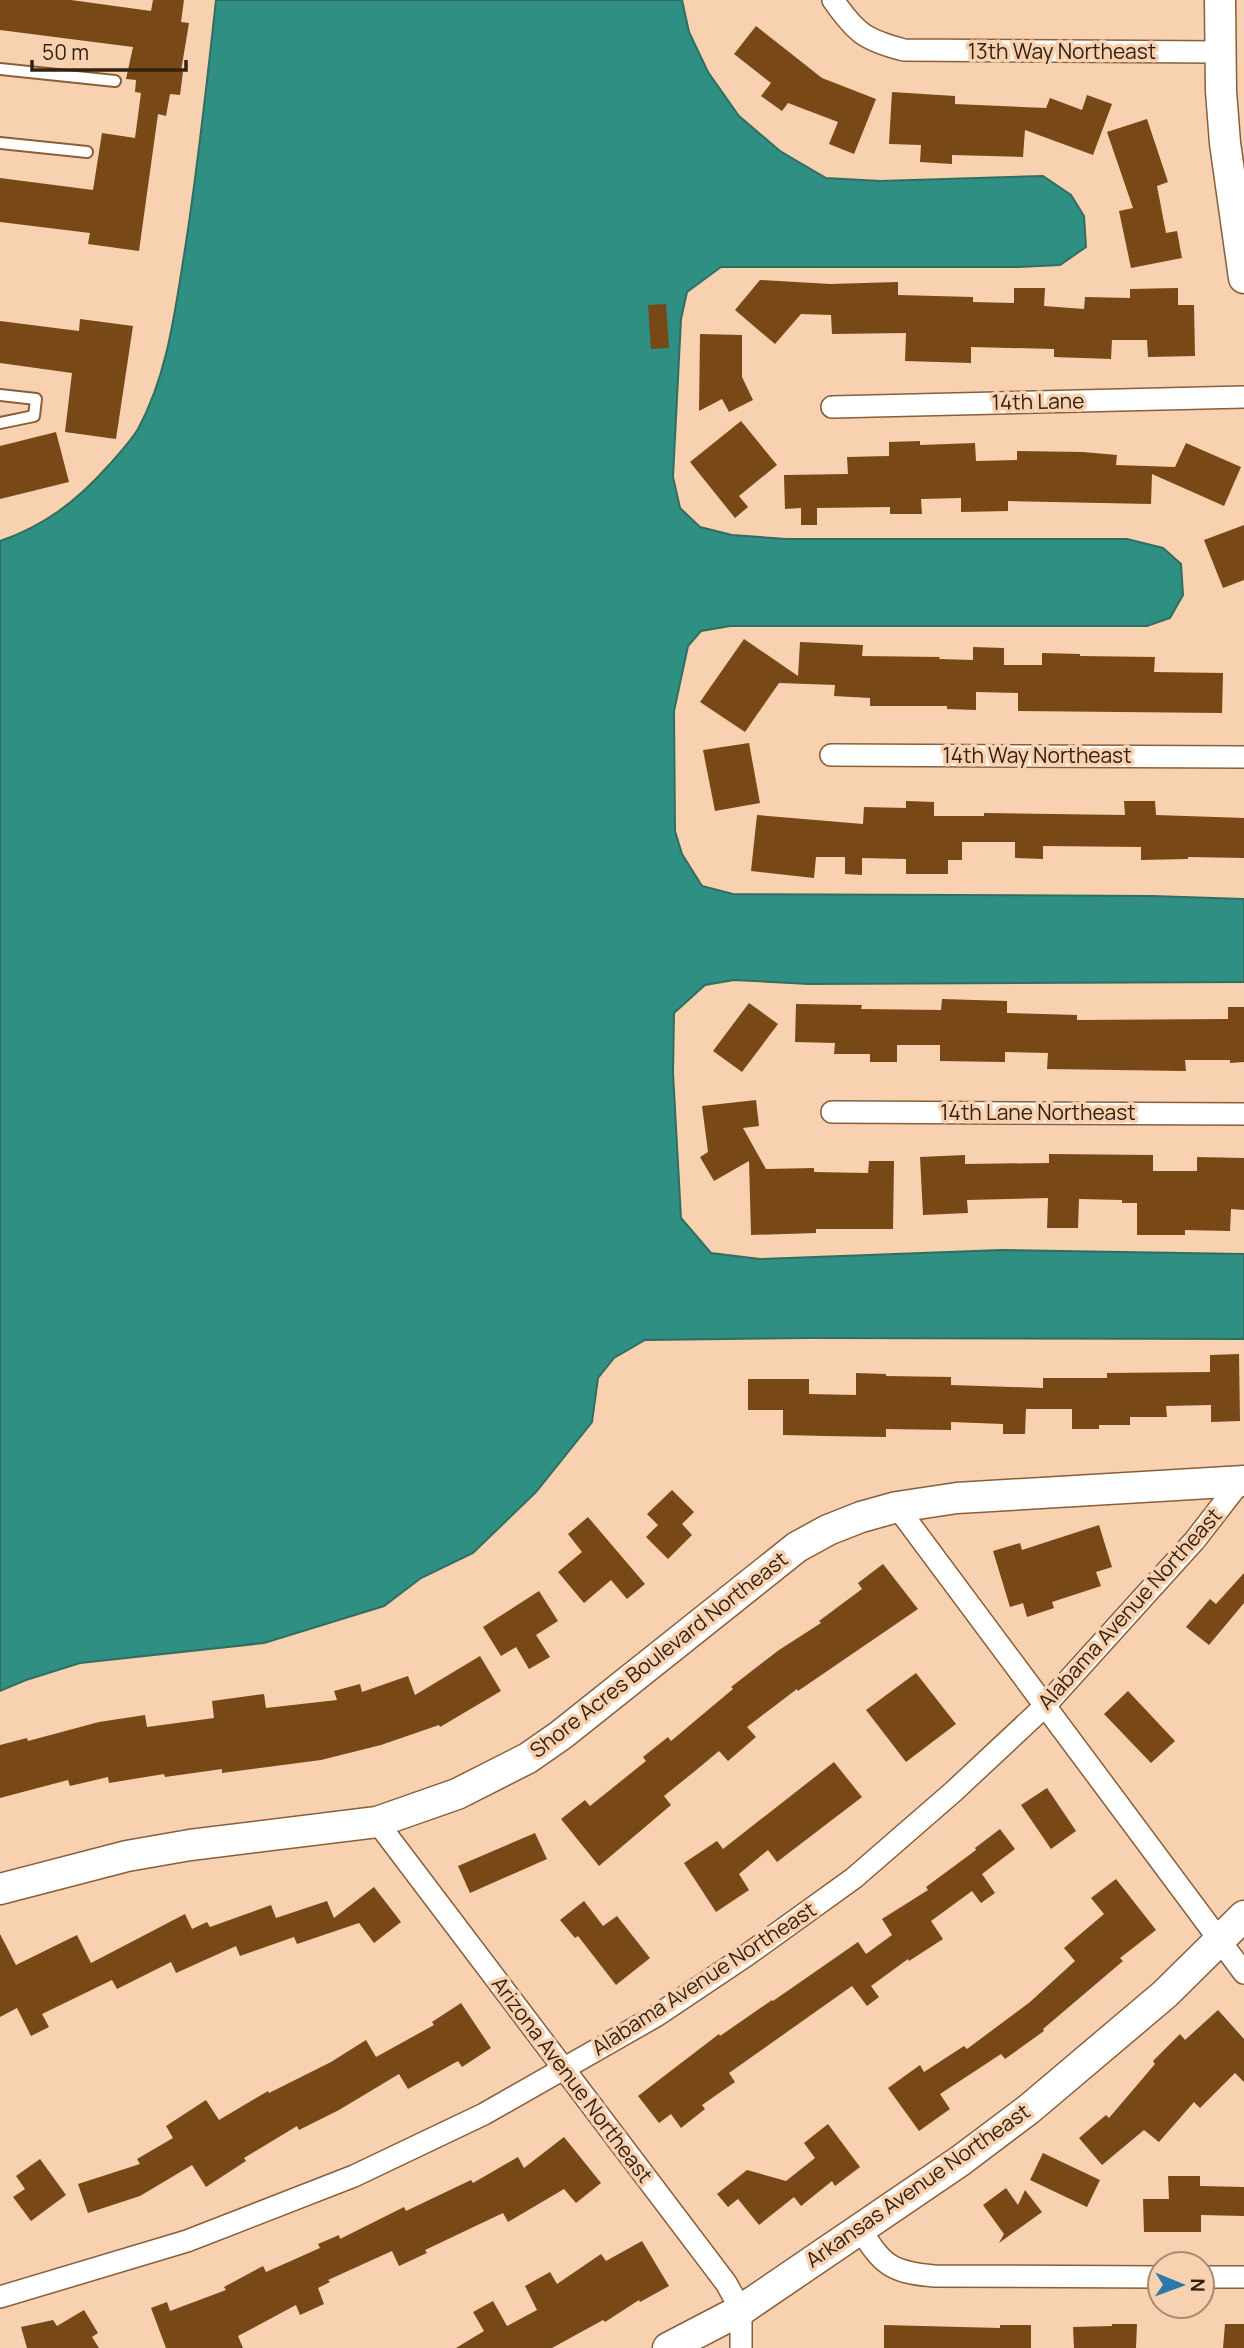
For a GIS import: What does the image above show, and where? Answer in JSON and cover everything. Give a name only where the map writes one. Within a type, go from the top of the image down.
[{"type":"street","name":"13th Way Northeast","points":[[833,0],[860,32],[876,43],[904,51],[1220,52]]},
{"type":"street","points":[[1220,0],[1225,143],[1239,217],[1244,278]]},
{"type":"street","name":"14th Lane","points":[[832,407],[1244,397]]},
{"type":"street","name":"14th Way Northeast","points":[[831,755],[1244,757]]},
{"type":"street","name":"14th Lane Northeast","points":[[832,1112],[1244,1114]]},
{"type":"street","name":"Shore Acres Boulevard Northeast","points":[[0,1889],[127,1856],[190,1845],[377,1822],[457,1794],[528,1758],[583,1719],[797,1547],[839,1526],[897,1507],[969,1497],[1242,1481]]},
{"type":"street","name":"Alabama Avenue Northeast","points":[[0,2297],[187,2241],[354,2176],[484,2114],[656,2016],[855,1878],[953,1792],[1044,1707],[1195,1540],[1242,1481]]},
{"type":"street","points":[[897,1507],[1244,1973]]},
{"type":"street","name":"Arizona Avenue Northeast","points":[[377,1822],[726,2283],[741,2310]]},
{"type":"street","name":"Arkansas Avenue Northeast","points":[[668,2348],[741,2310],[960,2161],[1029,2109],[1165,1994],[1244,1916]]},
{"type":"street","points":[[860,2229],[887,2265],[907,2274],[1146,2277]]},
{"type":"street","points":[[1216,2277],[1244,2277]]},
{"type":"street","points":[[741,2310],[741,2348]]},
{"type":"lane","points":[[0,69],[115,81]]},
{"type":"lane","points":[[0,143],[87,152]]},
{"type":"lane","points":[[0,395],[36,399],[34,416],[0,423]]},
{"type":"water","points":[[216,0],[682,0],[689,32],[708,72],[739,116],[780,151],[826,178],[880,181],[1043,176],[1071,195],[1084,216],[1086,247],[1060,265],[721,267],[687,292],[681,319],[673,477],[680,508],[700,527],[732,535],[786,539],[1127,539],[1163,548],[1181,564],[1183,595],[1170,618],[1147,626],[730,626],[701,631],[688,646],[674,711],[675,831],[682,854],[702,886],[733,894],[1244,899],[1244,982],[809,984],[734,980],[705,985],[674,1013],[673,1073],[681,1218],[711,1253],[760,1259],[1001,1250],[1244,1254],[1244,1339],[645,1340],[614,1358],[598,1378],[592,1422],[536,1492],[473,1553],[421,1578],[384,1606],[264,1643],[80,1663],[0,1691],[0,541],[45,520],[84,490],[128,444],[138,429],[157,386],[169,341],[190,218]]},
{"type":"building","points":[[0,0],[71,0],[151,11],[153,0],[184,0],[181,22],[189,23],[180,95],[170,94],[166,116],[158,114],[139,251],[88,244],[90,233],[0,222],[0,178],[93,190],[102,133],[135,138],[141,93],[135,92],[136,80],[126,79],[133,47],[0,30]]},
{"type":"building","points":[[756,26],[822,78],[876,99],[854,154],[829,144],[838,122],[788,103],[782,111],[761,96],[771,83],[734,54]]},
{"type":"building","points":[[892,92],[955,96],[955,104],[1046,108],[1050,98],[1082,110],[1087,95],[1112,104],[1093,155],[1025,130],[1023,157],[952,155],[952,164],[920,162],[921,145],[889,144]]},
{"type":"building","points":[[1147,119],[1168,182],[1157,186],[1166,233],[1177,231],[1182,258],[1131,268],[1119,211],[1133,208],[1107,132]]},
{"type":"building","points":[[760,280],[830,284],[898,282],[898,295],[973,297],[973,302],[1014,303],[1014,288],[1045,288],[1044,306],[1084,309],[1085,297],[1130,298],[1130,289],[1178,288],[1178,305],[1194,305],[1195,356],[1148,357],[1147,340],[1112,340],[1111,359],[1054,357],[1054,349],[971,347],[971,363],[905,361],[906,333],[832,334],[831,315],[801,314],[775,344],[735,310]]},
{"type":"building","points":[[666,304],[669,348],[651,349],[648,305]]},
{"type":"building","points":[[80,319],[133,326],[116,439],[65,432],[72,373],[0,363],[0,321],[79,331]]},
{"type":"building","points":[[700,334],[742,335],[742,377],[753,400],[729,412],[722,399],[699,411]]},
{"type":"building","points":[[741,421],[777,465],[739,496],[748,507],[735,518],[690,462]]},
{"type":"building","points":[[56,432],[69,482],[0,499],[0,446]]},
{"type":"building","points":[[920,441],[920,445],[975,443],[976,461],[1017,460],[1017,451],[1083,452],[1117,455],[1116,465],[1175,467],[1186,443],[1241,467],[1224,506],[1152,474],[1151,504],[1008,501],[1008,511],[961,512],[961,498],[921,499],[922,514],[890,514],[890,507],[817,508],[817,525],[801,525],[801,508],[785,509],[784,475],[848,474],[847,457],[889,456],[889,442]]},
{"type":"building","points":[[1244,525],[1244,580],[1223,588],[1204,540]]},
{"type":"building","points":[[744,639],[798,676],[800,642],[863,645],[862,656],[973,660],[973,647],[1004,648],[1004,665],[1042,665],[1042,653],[1155,657],[1154,672],[1223,673],[1222,713],[1018,711],[1018,693],[976,692],[976,710],[947,709],[947,706],[870,706],[870,698],[834,696],[835,685],[779,683],[745,732],[700,702]]},
{"type":"building","points":[[749,743],[760,803],[715,811],[703,750]]},
{"type":"building","points":[[906,801],[934,802],[934,816],[984,816],[984,813],[1125,815],[1124,801],[1155,801],[1156,815],[1244,818],[1244,858],[1141,860],[1141,847],[1043,846],[1043,859],[1015,858],[1015,842],[962,842],[962,860],[948,860],[948,874],[906,874],[906,859],[862,858],[862,875],[845,874],[845,857],[816,857],[814,878],[751,871],[757,815],[863,824],[864,807],[906,808]]},
{"type":"building","points":[[942,999],[1007,1001],[1007,1013],[1077,1015],[1077,1020],[1228,1019],[1228,1007],[1244,1007],[1244,1062],[1185,1060],[1186,1071],[1047,1069],[1048,1053],[1005,1052],[1005,1062],[940,1061],[940,1045],[897,1045],[897,1062],[870,1062],[870,1054],[834,1054],[835,1043],[795,1042],[796,1004],[862,1005],[861,1009],[941,1010]]},
{"type":"building","points":[[749,1003],[778,1024],[742,1072],[713,1051]]},
{"type":"building","points":[[756,1100],[759,1126],[743,1128],[766,1169],[814,1168],[814,1172],[868,1173],[869,1161],[894,1161],[893,1229],[816,1229],[816,1233],[751,1235],[749,1161],[714,1181],[700,1157],[708,1152],[702,1106]]},
{"type":"building","points":[[1049,1154],[1153,1155],[1153,1171],[1197,1171],[1197,1157],[1244,1158],[1244,1210],[1231,1209],[1230,1231],[1185,1230],[1185,1235],[1137,1235],[1137,1203],[1122,1203],[1122,1200],[1079,1199],[1078,1228],[1047,1228],[1048,1198],[967,1200],[968,1213],[923,1215],[920,1157],[965,1155],[965,1164],[1049,1163]]},
{"type":"building","points":[[1239,1354],[1240,1421],[1211,1422],[1211,1405],[1166,1406],[1167,1417],[1130,1417],[1130,1425],[1099,1425],[1099,1429],[1072,1429],[1072,1409],[1026,1409],[1025,1434],[1003,1434],[1003,1424],[951,1422],[951,1430],[886,1429],[886,1437],[825,1436],[783,1435],[783,1410],[748,1410],[748,1379],[809,1379],[809,1394],[856,1395],[856,1373],[951,1377],[951,1385],[1043,1388],[1043,1378],[1107,1378],[1107,1373],[1210,1372],[1210,1355]]},
{"type":"building","points":[[672,1490],[694,1512],[682,1524],[692,1535],[668,1559],[646,1537],[658,1525],[647,1514]]},
{"type":"building","points":[[588,1517],[645,1584],[627,1599],[611,1580],[584,1603],[558,1572],[582,1552],[568,1534]]},
{"type":"building","points":[[1099,1525],[1112,1567],[1096,1572],[1101,1586],[1052,1602],[1054,1608],[1027,1617],[1023,1603],[1010,1607],[993,1551],[1020,1543],[1022,1550]]},
{"type":"building","points":[[883,1564],[918,1609],[798,1691],[797,1689],[747,1727],[756,1737],[728,1761],[719,1751],[664,1796],[671,1805],[599,1866],[561,1819],[585,1800],[590,1806],[646,1761],[643,1757],[668,1737],[671,1741],[733,1689],[731,1687],[779,1650],[821,1623],[819,1621],[862,1589],[858,1583]]},
{"type":"building","points":[[1244,1573],[1244,1603],[1209,1645],[1186,1627],[1210,1599],[1216,1604]]},
{"type":"building","points":[[539,1591],[558,1621],[536,1635],[550,1657],[529,1669],[516,1647],[501,1656],[483,1627]]},
{"type":"building","points":[[480,1656],[501,1691],[440,1727],[439,1725],[381,1745],[321,1760],[222,1773],[222,1769],[165,1777],[164,1774],[109,1783],[108,1777],[70,1786],[68,1780],[0,1798],[0,1745],[27,1738],[28,1741],[99,1722],[145,1715],[147,1727],[214,1718],[212,1701],[264,1694],[266,1708],[337,1700],[334,1691],[360,1684],[362,1692],[408,1676],[415,1695]]},
{"type":"building","points":[[916,1673],[956,1724],[906,1762],[866,1710]]},
{"type":"building","points":[[1128,1691],[1175,1741],[1151,1763],[1104,1714]]},
{"type":"building","points":[[834,1762],[862,1797],[777,1862],[768,1850],[739,1874],[749,1890],[716,1912],[684,1863],[717,1841],[723,1849]]},
{"type":"building","points":[[1047,1788],[1076,1831],[1051,1849],[1021,1805]]},
{"type":"building","points":[[1000,1829],[1015,1849],[982,1874],[995,1893],[981,1903],[972,1891],[931,1921],[943,1939],[909,1961],[908,1959],[871,1986],[879,1997],[867,2006],[852,1986],[729,2073],[735,2082],[702,2105],[705,2109],[681,2128],[671,2114],[659,2123],[638,2096],[719,2034],[720,2036],[773,2001],[858,1942],[866,1954],[892,1935],[882,1919],[928,1890],[926,1887]]},
{"type":"building","points":[[535,1833],[547,1859],[470,1893],[458,1866]]},
{"type":"building","points":[[1116,1879],[1156,1930],[1120,1958],[1123,1961],[1043,2029],[1044,2031],[1005,2059],[1001,2054],[940,2094],[950,2109],[919,2131],[888,2088],[920,2065],[924,2072],[964,2046],[967,2049],[1030,2002],[1075,1961],[1064,1948],[1104,1914],[1091,1898]]},
{"type":"building","points":[[374,1887],[401,1922],[374,1943],[359,1923],[297,1944],[294,1937],[240,1956],[236,1946],[176,1973],[171,1962],[117,1989],[112,1980],[42,2014],[49,2027],[31,2036],[17,2008],[0,2017],[0,1934],[16,1965],[77,1935],[91,1963],[185,1914],[192,1929],[207,1922],[210,1927],[271,1905],[276,1918],[327,1901],[334,1918]]},
{"type":"building","points":[[584,1901],[603,1926],[617,1916],[650,1958],[616,1985],[578,1936],[575,1938],[560,1920]]},
{"type":"building","points":[[461,2003],[491,2048],[462,2067],[458,2061],[408,2089],[399,2074],[339,2110],[299,2130],[297,2126],[244,2158],[246,2161],[206,2187],[192,2165],[140,2196],[88,2213],[78,2184],[140,2164],[137,2159],[173,2138],[166,2126],[206,2100],[219,2120],[268,2091],[269,2093],[331,2062],[366,2040],[376,2057],[434,2025],[432,2022]]},
{"type":"building","points":[[1218,2010],[1244,2039],[1244,2082],[1235,2073],[1200,2108],[1194,2102],[1159,2142],[1144,2130],[1102,2165],[1079,2138],[1106,2115],[1109,2118],[1155,2064],[1153,2061],[1180,2034],[1185,2040]]},
{"type":"building","points":[[828,2124],[860,2167],[835,2186],[832,2181],[801,2206],[794,2197],[759,2225],[738,2199],[728,2207],[717,2194],[747,2170],[786,2181],[815,2158],[804,2143]]},
{"type":"building","points":[[564,2137],[601,2183],[576,2203],[564,2189],[508,2222],[503,2213],[425,2250],[427,2253],[399,2266],[392,2251],[328,2280],[330,2282],[318,2288],[324,2304],[300,2315],[296,2305],[238,2336],[243,2348],[166,2348],[151,2308],[167,2302],[170,2311],[226,2290],[224,2287],[263,2266],[266,2272],[320,2248],[318,2244],[339,2235],[340,2239],[404,2207],[406,2211],[471,2180],[473,2183],[518,2157],[524,2168]]},
{"type":"building","points":[[1043,2153],[1100,2180],[1087,2207],[1030,2180]]},
{"type":"building","points":[[40,2159],[66,2195],[31,2221],[13,2197],[25,2189],[16,2176]]},
{"type":"building","points":[[1168,2176],[1200,2176],[1200,2186],[1244,2187],[1244,2216],[1201,2215],[1201,2232],[1144,2232],[1143,2199],[1169,2199]]},
{"type":"building","points":[[1006,2188],[1018,2205],[1025,2190],[1042,2212],[999,2243],[1004,2234],[983,2205]]},
{"type":"building","points":[[642,2241],[669,2286],[552,2348],[456,2348],[484,2331],[473,2312],[493,2301],[507,2326],[537,2310],[525,2286],[550,2272],[557,2284],[601,2254],[606,2261]]},
{"type":"building","points":[[84,2310],[98,2333],[92,2337],[99,2348],[27,2348],[21,2327],[53,2320],[57,2326]]},
{"type":"building","points":[[1137,2324],[1136,2348],[1074,2348],[1073,2327]]},
{"type":"building","points":[[1225,2324],[1244,2324],[1244,2348],[1223,2348]]},
{"type":"building","points":[[884,2325],[1000,2328],[1000,2325],[1031,2325],[1031,2348],[884,2348]]}]
